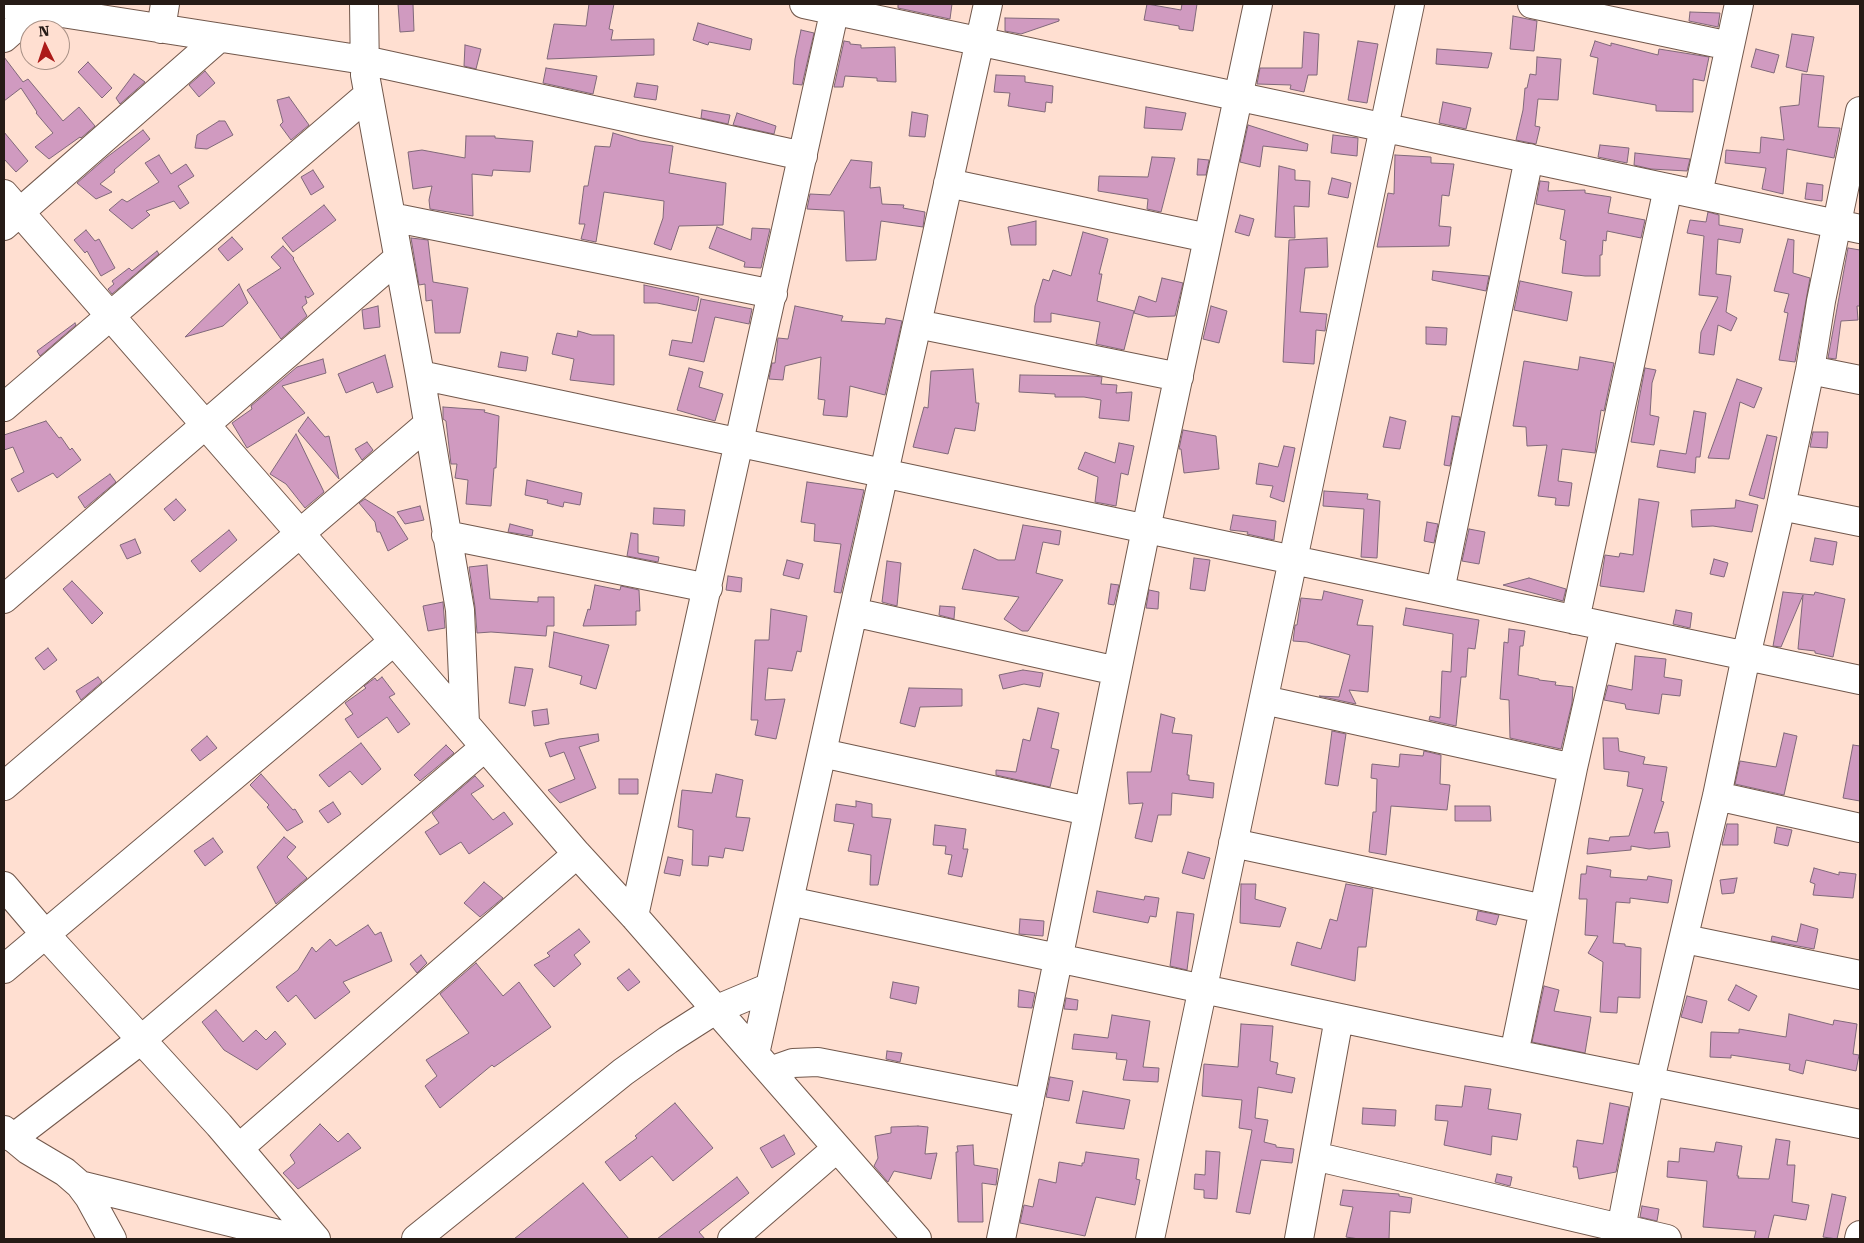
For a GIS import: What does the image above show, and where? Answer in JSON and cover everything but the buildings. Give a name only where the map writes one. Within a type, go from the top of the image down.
[{"type":"street","points":[[4,4],[37,9],[163,16],[219,38],[364,60],[803,156]]},
{"type":"street","points":[[364,4],[364,60],[368,95],[420,375],[460,610],[465,724]]},
{"type":"street","points":[[804,4],[836,7],[979,41],[1849,227]]},
{"type":"street","points":[[762,1062],[770,987],[988,4]]},
{"type":"street","points":[[1001,1239],[1146,529],[1258,4]]},
{"type":"street","points":[[1150,1239],[1410,4]]},
{"type":"street","points":[[1532,4],[1730,46]]},
{"type":"street","points":[[1698,194],[1739,4]]},
{"type":"street","points":[[634,916],[836,7]]},
{"type":"street","points":[[4,38],[37,9]]},
{"type":"street","points":[[219,38],[9,211],[110,316],[206,424],[577,854],[634,916],[917,1239]]},
{"type":"street","points":[[4,407],[368,95]]},
{"type":"street","points":[[1620,1234],[1650,1080],[1717,796],[1746,656],[1781,506],[1810,370],[1822,301],[1849,227],[1860,111]]},
{"type":"street","points":[[1440,591],[1529,158]]},
{"type":"street","points":[[948,183],[1208,238]]},
{"type":"street","points":[[1575,620],[1668,188]]},
{"type":"street","points":[[391,217],[772,294]]},
{"type":"street","points":[[4,599],[397,259]]},
{"type":"street","points":[[917,324],[1178,377]]},
{"type":"street","points":[[1810,370],[1860,380]]},
{"type":"street","points":[[420,375],[1860,680]]},
{"type":"street","points":[[4,786],[427,425]]},
{"type":"street","points":[[1781,506],[1860,522]]},
{"type":"street","points":[[446,535],[708,588]]},
{"type":"street","points":[[853,612],[1117,671]]},
{"type":"street","points":[[1514,1054],[1573,768],[1605,626]]},
{"type":"street","points":[[4,969],[394,641]]},
{"type":"street","points":[[1264,700],[1573,768]]},
{"type":"street","points":[[112,1239],[89,1197],[80,1185],[65,1172],[28,1150],[8,1134],[141,1040],[485,747]]},
{"type":"street","points":[[822,754],[1088,811]]},
{"type":"street","points":[[1717,796],[1860,828]]},
{"type":"street","points":[[1233,843],[1544,909]]},
{"type":"street","points":[[239,1148],[577,854]]},
{"type":"street","points":[[4,886],[45,934],[239,1148],[316,1239]]},
{"type":"street","points":[[789,901],[1338,1018],[1860,1124]]},
{"type":"street","points":[[1684,939],[1860,975]]},
{"type":"street","points":[[416,1239],[623,1072],[715,1010],[770,987]]},
{"type":"street","points":[[1300,1239],[1338,1018]]},
{"type":"street","points":[[762,1062],[818,1062],[1029,1102]]},
{"type":"street","points":[[732,1239],[837,1148]]},
{"type":"street","points":[[1314,1156],[1620,1234],[1667,1239]]},
{"type":"street","points":[[80,1185],[299,1239]]},
{"type":"street","points":[[1859,1239],[1860,1235]]}]
